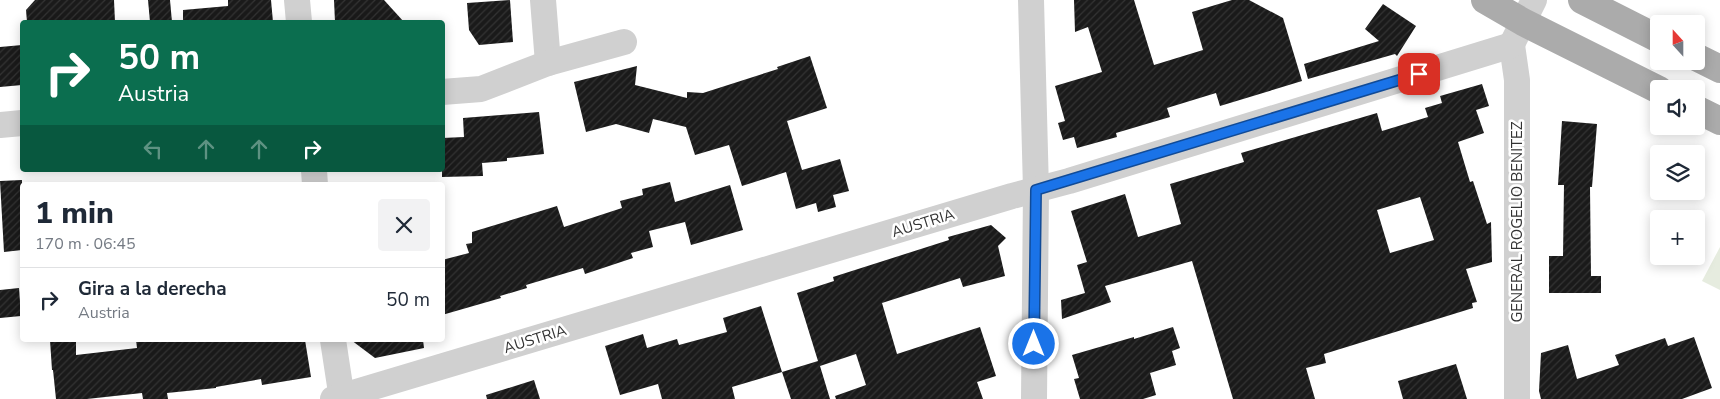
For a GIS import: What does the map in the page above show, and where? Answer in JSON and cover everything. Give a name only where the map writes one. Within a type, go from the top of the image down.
[{"type":"main road","points":[[1484,0],[1523,22],[1650,86]]},
{"type":"main road","points":[[1582,0],[1650,34]]},
{"type":"main road","points":[[1705,62],[1720,69]]},
{"type":"main road","points":[[1705,114],[1720,122]]},
{"type":"street","points":[[297,0],[299,20]]},
{"type":"street","points":[[543,0],[548,63]]},
{"type":"street","points":[[1031,0],[1036,190],[1034,399]]},
{"type":"street","name":"AUSTRIA","points":[[339,398],[1036,190],[1523,22]]},
{"type":"street","name":"GENERAL ROGELIO BENITEZ","points":[[1517,399],[1517,80],[1523,22]]},
{"type":"street","points":[[445,92],[481,89],[548,63],[624,42]]},
{"type":"street","points":[[0,125],[20,123]]},
{"type":"street","points":[[333,342],[339,398]]},
{"type":"shaded area","points":[[1720,247],[1720,290],[1702,281]]},
{"type":"building","points":[[35,0],[114,0],[115,20],[27,20],[26,10]]},
{"type":"building","points":[[148,0],[170,0],[172,20],[150,20]]},
{"type":"building","points":[[228,0],[271,0],[273,20],[183,20],[183,10],[228,6]]},
{"type":"building","points":[[334,0],[384,0],[402,20],[335,20]]},
{"type":"building","points":[[510,0],[513,42],[479,45],[469,30],[467,3]]},
{"type":"building","points":[[1074,0],[1134,0],[1154,65],[1203,50],[1192,12],[1232,0],[1249,0],[1283,18],[1302,81],[1220,106],[1216,93],[1167,108],[1170,117],[1116,133],[1117,137],[1077,148],[1074,137],[1063,140],[1058,123],[1065,121],[1055,86],[1102,72],[1088,27],[1075,32]]},
{"type":"building","points":[[1383,4],[1416,26],[1397,56],[1395,54],[1308,79],[1304,64],[1379,41],[1365,29]]},
{"type":"building","points":[[20,45],[20,85],[0,87],[0,47]]},
{"type":"building","points":[[810,56],[827,108],[787,121],[802,170],[840,159],[849,191],[833,195],[836,207],[818,212],[816,203],[796,209],[786,172],[742,186],[729,145],[695,155],[686,127],[653,119],[649,133],[616,124],[586,132],[574,82],[637,66],[635,85],[687,98],[687,92],[703,93],[778,69],[777,67]]},
{"type":"building","points":[[1482,84],[1489,106],[1476,110],[1484,133],[1458,142],[1470,182],[1473,181],[1487,224],[1491,222],[1492,262],[1466,269],[1477,302],[1472,303],[1473,308],[1324,354],[1326,363],[1306,368],[1315,399],[1233,399],[1192,261],[1105,286],[1111,302],[1062,319],[1061,300],[1085,293],[1077,265],[1087,262],[1071,211],[1125,194],[1138,237],[1181,224],[1170,184],[1244,162],[1241,153],[1377,113],[1382,131],[1428,117],[1425,108],[1442,103],[1440,96]],"holes":[[[1420,197],[1434,240],[1390,253],[1377,210]]]},
{"type":"building","points":[[539,112],[544,154],[507,158],[507,161],[482,163],[483,176],[442,177],[442,172],[445,172],[445,138],[464,137],[463,118]]},
{"type":"building","points":[[1562,121],[1597,124],[1592,187],[1590,187],[1591,276],[1601,276],[1601,293],[1549,293],[1549,256],[1563,256],[1564,185],[1558,185]]},
{"type":"building","points":[[22,180],[20,182],[20,250],[4,252],[0,181]]},
{"type":"building","points":[[670,182],[675,202],[730,185],[743,230],[691,245],[685,222],[649,231],[653,247],[631,253],[633,258],[585,274],[583,268],[526,285],[527,288],[500,296],[501,298],[445,314],[445,259],[469,253],[466,244],[472,243],[472,232],[557,206],[564,227],[622,208],[620,201],[643,195],[642,189]]},
{"type":"building","points":[[991,225],[1006,238],[998,246],[1005,276],[963,287],[960,278],[882,303],[897,354],[980,327],[996,376],[977,382],[983,399],[836,399],[835,396],[866,385],[856,354],[820,366],[830,399],[791,399],[782,372],[818,361],[797,293],[834,281],[833,277],[949,240],[948,237]]},
{"type":"building","points":[[19,288],[20,316],[0,318],[0,290]]},
{"type":"building","points":[[761,306],[782,372],[732,387],[735,399],[662,399],[658,384],[620,395],[605,346],[643,334],[647,348],[677,339],[679,345],[727,332],[723,318]]},
{"type":"building","points":[[1173,327],[1180,348],[1172,351],[1176,365],[1150,373],[1156,395],[1143,399],[1080,399],[1074,379],[1079,378],[1072,355]]},
{"type":"building","points":[[1694,337],[1712,388],[1682,399],[1541,399],[1539,391],[1541,353],[1568,345],[1577,379],[1619,365],[1615,355],[1665,338],[1668,346]]},
{"type":"building","points":[[50,342],[76,342],[76,355],[137,348],[136,342],[305,342],[311,377],[262,385],[261,379],[216,388],[167,393],[168,399],[143,399],[142,393],[87,399],[56,399]]},
{"type":"building","points":[[354,342],[423,342],[424,348],[375,358]]},
{"type":"building","points":[[1456,364],[1467,399],[1403,399],[1398,381]]},
{"type":"building","points":[[534,380],[540,399],[487,399],[486,395]]},
{"type":"route","points":[[1034,344],[1036,190],[1419,74]]}]
